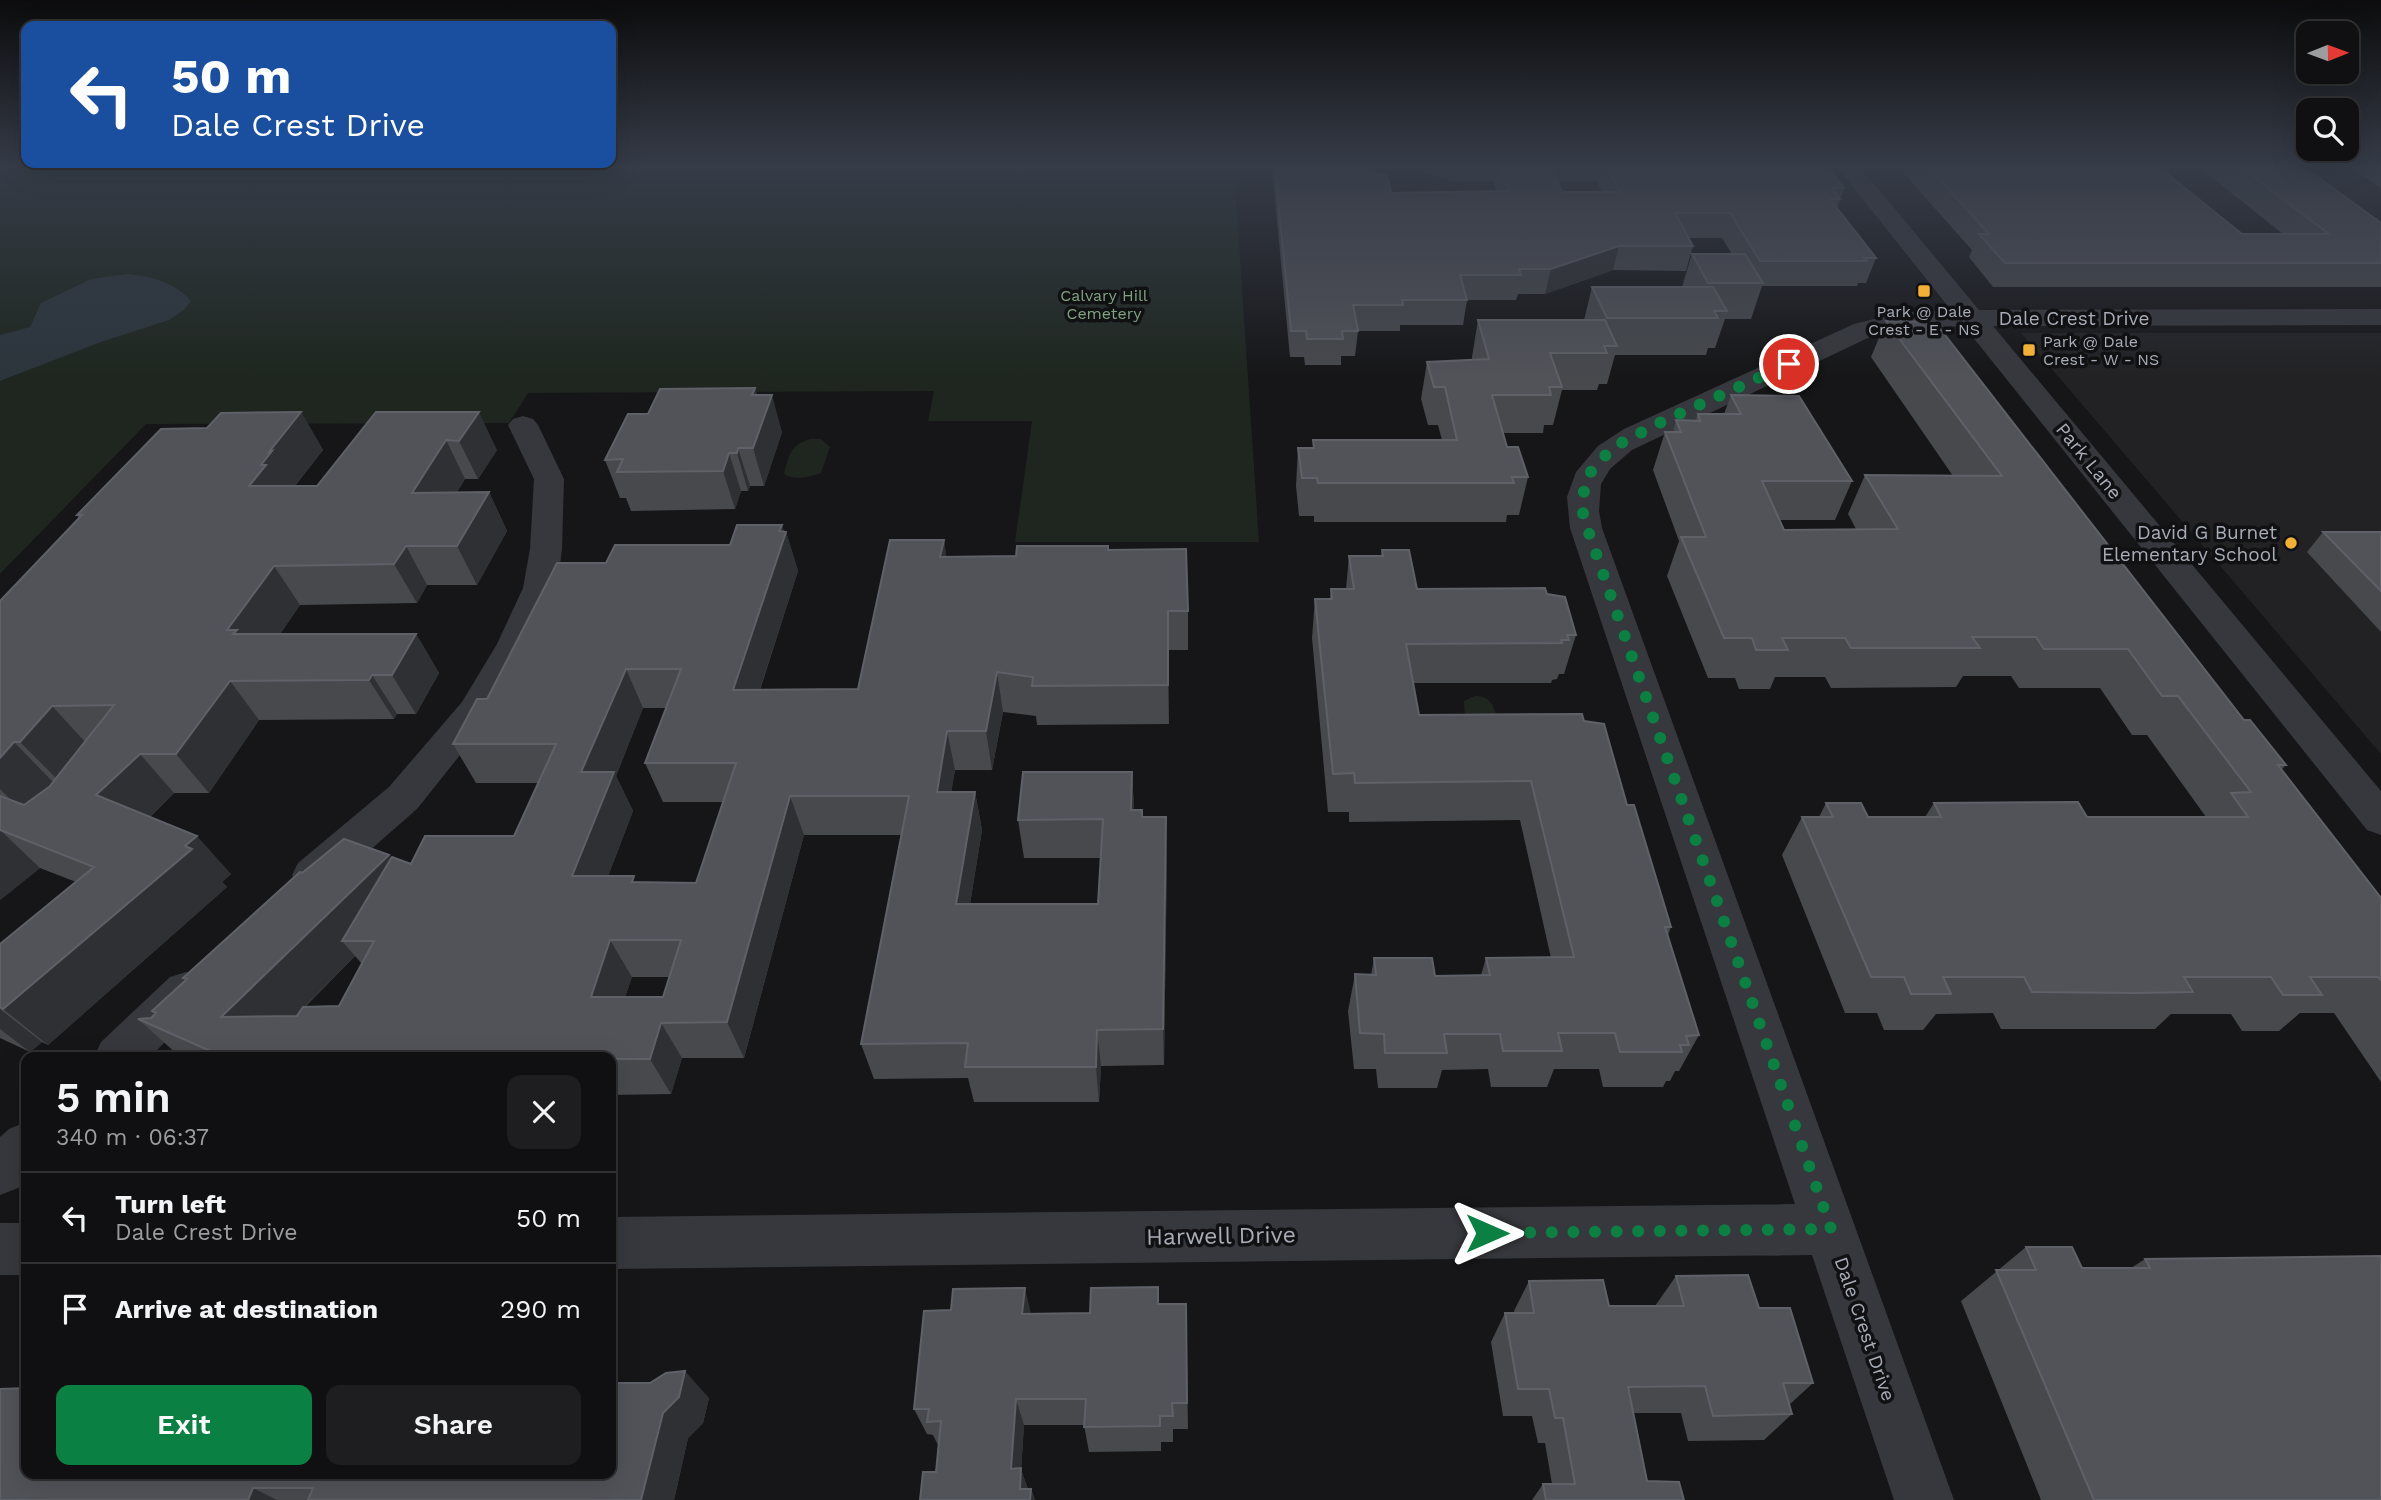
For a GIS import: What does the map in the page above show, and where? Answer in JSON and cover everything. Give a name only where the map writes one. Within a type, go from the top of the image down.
[{"type":"street","name":"Park Lane","points":[[1900,238],[1972,318],[2381,818]]},
{"type":"street","name":"Dale Crest Drive","points":[[1924,1500],[1588,536],[1583,516],[1584,489],[1598,461],[1612,448],[1635,435],[1863,330],[1898,321],[1972,318],[2381,317]]},
{"type":"street","points":[[287,899],[402,798],[475,711],[515,645],[540,588],[546,549],[549,479],[523,425]]},
{"type":"street","points":[[123,1052],[207,971]]},
{"type":"street","points":[[0,1171],[21,1150]]},
{"type":"street","name":"Harwell Drive","points":[[616,1243],[1831,1229]]},
{"type":"street","points":[[0,1249],[21,1249]]},
{"type":"shaded area","points":[[128,274],[162,282],[177,289],[191,301],[184,310],[169,320],[98,343],[0,381],[0,335],[30,327],[41,303],[91,279]]},
{"type":"shaded area","name":"David G Burnet Elementary School","points":[[2021,333],[2381,333],[2381,754]]},
{"type":"green space","name":"Calvary Hill Cemetery","points":[[0,238],[1239,238],[1259,542],[1015,542],[1032,421],[928,421],[934,391],[528,393],[509,423],[146,424],[0,574]]},
{"type":"green space","points":[[810,439],[821,439],[830,447],[821,473],[797,478],[784,474],[791,452],[798,444]]},
{"type":"green space","points":[[1475,696],[1489,700],[1499,722],[1465,720],[1464,701]]},
{"type":"building","points":[[1282,238],[1689,238],[1693,246],[1619,246],[1551,269],[1519,269],[1521,275],[1460,275],[1467,300],[1402,300],[1403,305],[1353,305],[1358,331],[1342,331],[1343,339],[1307,339],[1306,331],[1291,331]]},
{"type":"building","points":[[1746,238],[1860,238],[1876,258],[1864,258],[1867,261],[1760,261]]},
{"type":"building","points":[[1983,238],[2381,238],[2381,263],[2005,263]]},
{"type":"building","points":[[1692,254],[1745,254],[1763,283],[1708,283]]},
{"type":"building","points":[[1592,287],[1713,287],[1727,311],[1714,311],[1718,318],[1607,318]]},
{"type":"building","points":[[1478,320],[1605,320],[1617,346],[1604,346],[1607,353],[1550,353],[1562,387],[1549,387],[1551,395],[1492,395],[1507,447],[1518,447],[1528,477],[1512,477],[1514,483],[1318,483],[1317,478],[1302,478],[1298,448],[1314,448],[1313,440],[1457,440],[1445,387],[1434,387],[1427,362],[1489,359]]},
{"type":"building","points":[[1886,321],[1935,322],[2244,720],[2250,720],[2286,765],[2278,765],[2381,898],[2381,980],[2378,977],[2310,977],[2322,995],[2283,995],[2271,977],[2184,977],[2193,992],[2135,993],[2032,992],[2024,977],[1943,977],[1951,994],[1911,994],[1904,977],[1871,977],[1802,817],[1833,817],[1826,803],[1861,803],[1868,817],[1941,817],[1934,803],[2078,802],[2087,817],[2248,817],[2231,793],[2251,792],[2178,696],[2162,696],[2128,649],[2044,649],[2036,637],[1972,637],[1980,648],[1851,648],[1845,638],[1782,638],[1788,650],[1756,650],[1752,638],[1724,638],[1681,537],[1706,537],[1665,432],[1681,432],[1676,420],[1700,421],[1698,414],[1741,414],[1731,395],[1799,396],[1852,481],[1762,481],[1784,530],[1898,529],[1865,475],[2002,476]]},
{"type":"building","points":[[755,388],[752,395],[772,395],[753,448],[738,448],[737,453],[729,453],[723,471],[617,472],[623,459],[605,460],[628,414],[648,414],[660,389]]},
{"type":"building","points":[[301,412],[269,452],[272,451],[261,465],[266,465],[249,486],[317,486],[376,412],[479,412],[459,441],[446,440],[412,493],[489,492],[457,546],[406,546],[394,564],[274,566],[227,630],[237,630],[233,634],[416,634],[392,675],[372,675],[369,680],[230,681],[176,754],[140,754],[96,795],[197,836],[185,846],[192,849],[3,1009],[0,1007],[0,944],[94,867],[0,830],[0,796],[24,805],[49,787],[114,705],[52,706],[20,742],[14,742],[0,758],[0,601],[82,515],[77,515],[161,429],[207,428],[221,413]]},
{"type":"building","points":[[737,525],[782,525],[779,531],[786,532],[733,690],[858,689],[890,540],[944,540],[940,557],[1016,556],[1017,546],[1108,546],[1108,550],[1186,549],[1188,611],[1168,611],[1168,685],[1032,686],[1033,677],[997,672],[986,731],[947,731],[937,792],[975,792],[956,904],[1098,904],[1103,819],[1018,820],[1023,772],[1132,772],[1131,810],[1142,810],[1142,817],[1166,817],[1163,1029],[1097,1030],[1096,1067],[965,1067],[968,1043],[861,1044],[909,796],[790,796],[727,1022],[661,1023],[650,1059],[616,1059],[616,1052],[213,1052],[138,1019],[151,1018],[156,1013],[152,1011],[187,979],[183,978],[300,872],[344,839],[389,855],[221,1017],[297,1016],[303,1007],[339,1006],[374,941],[342,941],[392,857],[411,864],[425,836],[514,836],[556,744],[453,744],[477,699],[487,699],[557,563],[606,563],[615,545],[730,545]],"holes":[[[626,669],[681,669],[645,763],[736,763],[696,883],[632,882],[634,876],[572,876],[614,772],[581,772]],[[610,940],[681,940],[663,997],[591,997]]]},
{"type":"building","points":[[2323,532],[2381,532],[2381,591]]},
{"type":"building","points":[[1382,550],[1409,550],[1417,589],[1545,588],[1547,594],[1565,597],[1576,635],[1567,635],[1569,640],[1561,640],[1562,643],[1406,644],[1419,715],[1582,714],[1584,721],[1604,724],[1627,805],[1634,805],[1671,927],[1665,927],[1699,1035],[1686,1036],[1689,1045],[1680,1045],[1682,1052],[1620,1052],[1615,1033],[1558,1033],[1562,1051],[1503,1051],[1500,1034],[1444,1034],[1447,1053],[1385,1053],[1384,1034],[1360,1033],[1355,974],[1376,975],[1374,958],[1432,958],[1435,976],[1490,975],[1486,958],[1574,957],[1531,781],[1355,783],[1354,773],[1333,774],[1315,599],[1332,599],[1331,589],[1354,589],[1349,556],[1383,556]]},
{"type":"building","points":[[2026,1247],[2072,1247],[2082,1268],[2150,1268],[2145,1259],[2381,1256],[2381,1500],[2094,1500],[1996,1270],[2036,1270]]},
{"type":"building","points":[[1748,1275],[1759,1308],[1790,1308],[1813,1383],[1783,1383],[1792,1414],[1713,1416],[1705,1386],[1628,1387],[1647,1481],[1679,1482],[1684,1500],[1546,1500],[1543,1484],[1575,1484],[1563,1418],[1555,1418],[1549,1389],[1518,1389],[1505,1313],[1534,1313],[1529,1281],[1603,1280],[1609,1306],[1684,1306],[1676,1276]]},
{"type":"building","points":[[1158,1287],[1158,1304],[1186,1304],[1187,1403],[1172,1403],[1173,1416],[1160,1416],[1160,1426],[1084,1427],[1086,1399],[1016,1399],[1011,1469],[1021,1468],[1020,1489],[1031,1489],[1030,1500],[920,1500],[923,1472],[936,1472],[941,1421],[927,1422],[929,1409],[914,1409],[924,1311],[951,1310],[953,1289],[1025,1288],[1022,1314],[1090,1313],[1091,1288]]},
{"type":"building","points":[[685,1371],[679,1397],[663,1413],[641,1500],[308,1500],[313,1488],[253,1488],[248,1500],[0,1500],[0,1389],[21,1388],[21,1479],[616,1479],[616,1383],[650,1383],[666,1373]]},
{"type":"place","name":"Park @ Dale Crest - E - NS","points":[[1924,291]]},
{"type":"place","name":"Park @ Dale Crest - W - NS","points":[[2029,350]]},
{"type":"place","name":"David G Burnet Elementary School","points":[[2291,543]]},
{"type":"route","points":[[1487,1233],[1831,1229],[1591,543],[1582,502],[1589,474],[1612,448],[1657,424],[1789,364]]}]
